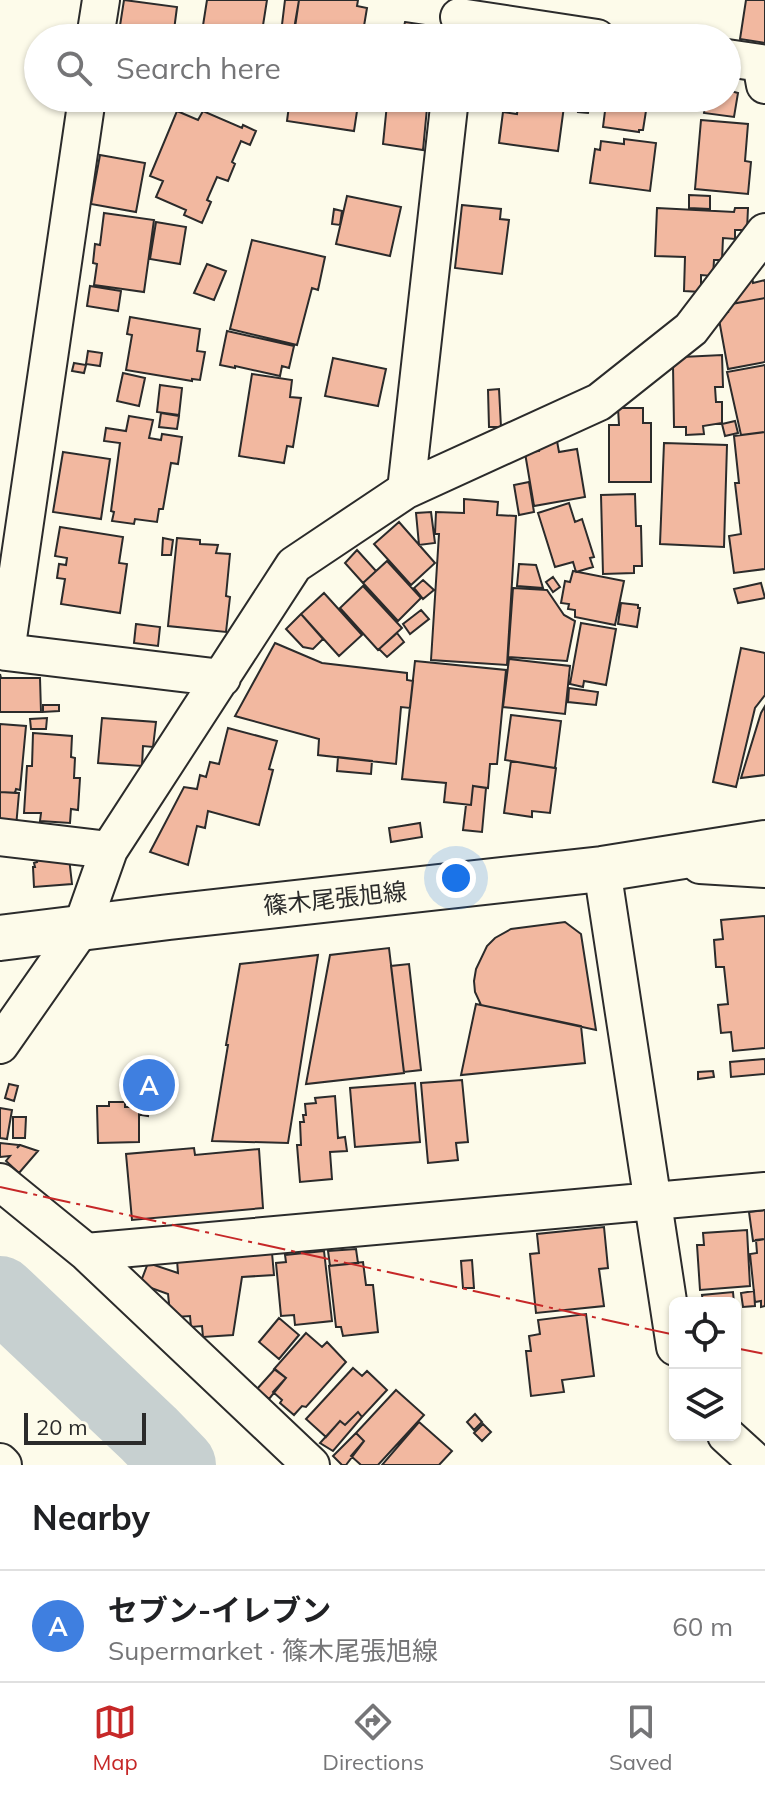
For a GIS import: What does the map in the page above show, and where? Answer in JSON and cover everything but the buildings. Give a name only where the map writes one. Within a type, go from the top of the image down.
[{"type":"main road","name":"篠木尾張旭線","points":[[0,938],[602,869],[765,843]]},
{"type":"street","points":[[97,24],[101,0]]},
{"type":"street","points":[[459,18],[500,24]]},
{"type":"street","points":[[741,60],[761,63],[765,85]]},
{"type":"street","points":[[85,112],[3,652],[222,678]]},
{"type":"street","points":[[406,490],[448,112]]},
{"type":"street","points":[[0,1045],[81,929],[109,850],[294,565],[406,490],[599,402],[691,329],[765,232]]},
{"type":"street","points":[[654,862],[765,824]]},
{"type":"street","points":[[0,837],[109,850]]},
{"type":"street","points":[[654,862],[765,869]]},
{"type":"street","points":[[602,869],[669,1309]]},
{"type":"street","points":[[0,1182],[86,1252],[311,1465]]},
{"type":"street","points":[[86,1252],[765,1191]]},
{"type":"street","points":[[733,1441],[759,1465]]},
{"type":"waterway","points":[[0,1293],[179,1465]]},
{"type":"power","points":[[0,1187],[669,1334]]},
{"type":"power","points":[[741,1349],[765,1354]]},
{"type":"place","name":"セブン-イレブン","points":[[149,1085]]}]
